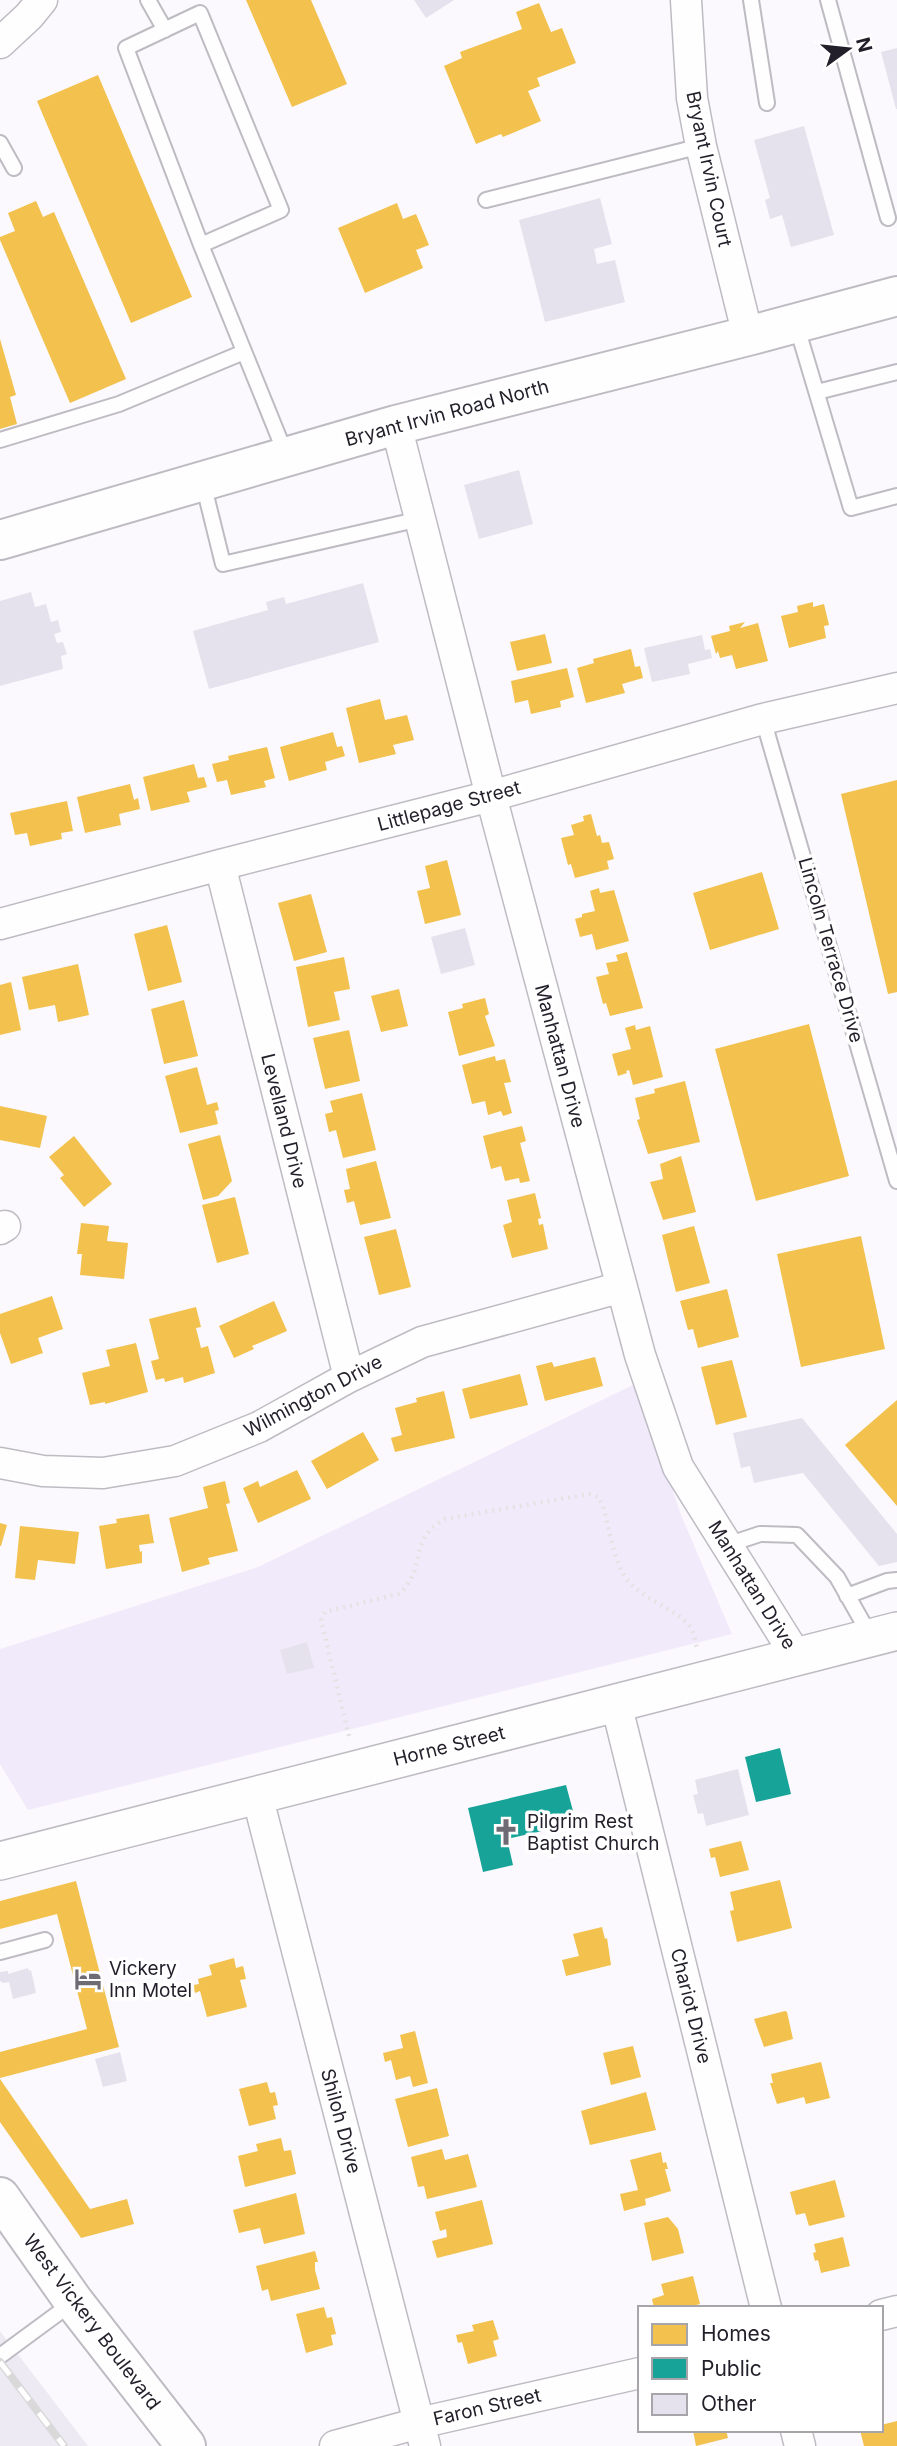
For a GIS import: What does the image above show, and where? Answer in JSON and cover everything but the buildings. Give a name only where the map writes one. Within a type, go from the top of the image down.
[{"type":"main road","name":"Bryant Irvin Road North","points":[[0,540],[396,425],[897,296]]},
{"type":"main road","name":"West Vickery Boulevard","points":[[0,2197],[74,2302],[186,2446]]},
{"type":"street","points":[[0,43],[29,16],[41,0]]},
{"type":"street","name":"Bryant Irvin Court","points":[[686,0],[692,99],[748,336]]},
{"type":"street","name":"Manhattan Drive","points":[[396,425],[491,796],[640,1355],[678,1467],[797,1657]]},
{"type":"street","name":"Littlepage Street","points":[[0,924],[220,864],[491,796],[763,719],[897,688]]},
{"type":"street","name":"Levelland Drive","points":[[220,864],[349,1377]]},
{"type":"street","name":"Wilmington Drive","points":[[0,1463],[43,1471],[103,1473],[175,1461],[259,1427],[349,1377],[422,1342],[622,1287]]},
{"type":"street","name":"Horne Street","points":[[0,1861],[884,1635]]},
{"type":"street","name":"Chariot Drive","points":[[616,1703],[766,2306]]},
{"type":"street","name":"Shiloh Drive","points":[[257,1796],[422,2434]]},
{"type":"street","name":"Faron Street","points":[[340,2445],[422,2434],[638,2374]]},
{"type":"lane","points":[[148,0],[164,30]]},
{"type":"lane","points":[[751,0],[767,103]]},
{"type":"lane","points":[[828,0],[888,218]]},
{"type":"lane","points":[[201,245],[281,210],[200,13],[125,48],[201,245],[286,457]]},
{"type":"lane","points":[[0,143],[14,168]]},
{"type":"lane","points":[[486,200],[701,146]]},
{"type":"lane","points":[[796,323],[851,508],[897,496]]},
{"type":"lane","points":[[0,440],[119,404],[244,352]]},
{"type":"lane","points":[[817,392],[897,372]]},
{"type":"lane","points":[[202,481],[223,564],[420,519]]},
{"type":"lane","name":"Lincoln Terrace Drive","points":[[763,719],[897,1181]]},
{"type":"lane","points":[[727,1545],[760,1534],[797,1535],[837,1577],[847,1596],[884,1635]]},
{"type":"lane","points":[[847,1596],[897,1580]]},
{"type":"lane","points":[[0,1952],[45,1940]]},
{"type":"lane","points":[[0,2356],[74,2302]]},
{"type":"path","points":[[349,1736],[321,1620],[326,1612],[398,1594],[406,1588],[412,1578],[423,1537],[432,1526],[445,1519],[589,1493],[598,1497],[620,1567],[628,1581],[641,1593],[682,1619],[690,1628],[697,1648]]},
{"type":"shaded area","points":[[637,1383],[681,1515],[732,1634],[28,1810],[0,1764],[0,1649],[258,1567]]},
{"type":"shaded area","points":[[0,2331],[88,2446],[0,2446]]},
{"type":"railway","points":[[0,2362],[64,2446]]},
{"type":"place","name":"Pilgrim Rest Baptist Church","points":[[506,1832]]},
{"type":"place","name":"Vickery Inn Motel","points":[[88,1979]]}]
